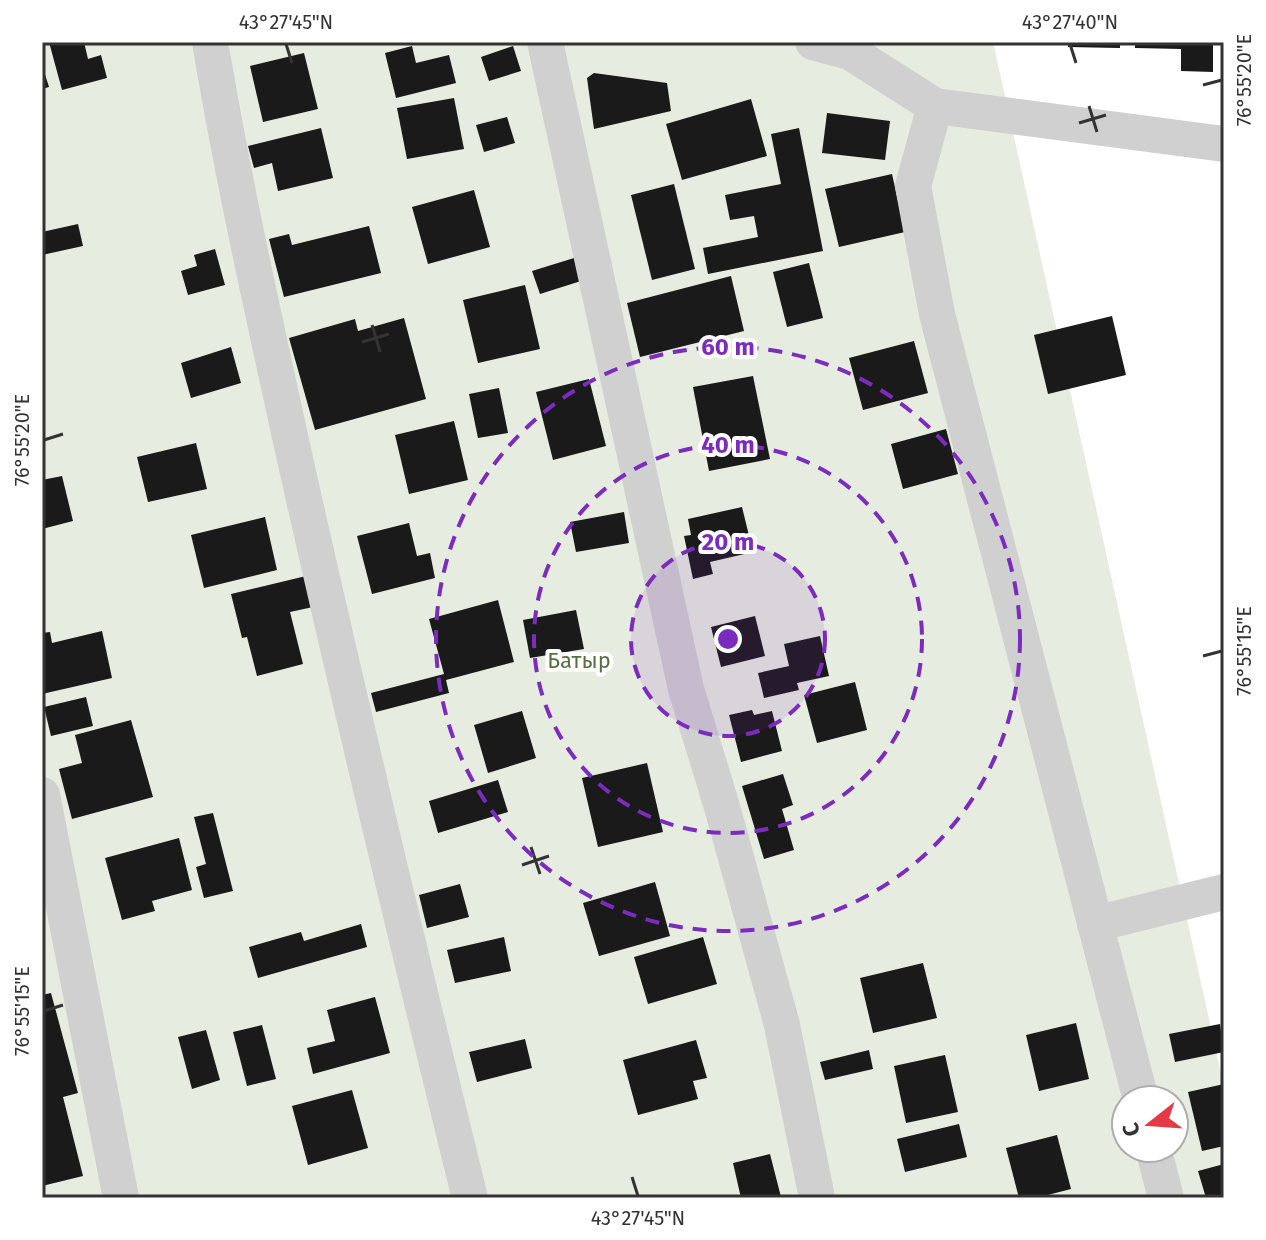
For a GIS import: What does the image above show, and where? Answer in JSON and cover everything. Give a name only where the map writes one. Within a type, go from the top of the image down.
[{"type":"street","points":[[210,42],[234,182],[316,553],[382,841],[470,1198]]},
{"type":"street","points":[[545,42],[686,689],[782,1025],[817,1198]]},
{"type":"street","points":[[813,42],[850,52],[935,106],[1224,144]]},
{"type":"street","points":[[935,106],[913,186],[937,314],[1137,1084]]},
{"type":"street","points":[[42,795],[51,885],[121,1198]]},
{"type":"street","points":[[1095,924],[1224,892]]},
{"type":"street","points":[[1157,1164],[1166,1198]]},
{"type":"green space","name":"Батыр","points":[[42,42],[993,42],[1224,1087],[1224,1198],[42,1198]]},
{"type":"building","points":[[49,42],[84,42],[88,59],[101,55],[107,78],[62,90]]},
{"type":"building","points":[[1068,42],[1120,42],[1120,48],[1068,47]]},
{"type":"building","points":[[1135,42],[1213,42],[1213,72],[1181,71],[1181,49],[1135,48]]},
{"type":"building","points":[[412,46],[416,63],[449,55],[456,83],[396,98],[385,53]]},
{"type":"building","points":[[513,46],[521,71],[489,81],[481,57]]},
{"type":"building","points":[[304,53],[318,109],[263,122],[250,66]]},
{"type":"building","points":[[42,65],[49,87],[42,89]]},
{"type":"building","points":[[594,73],[667,83],[671,111],[594,129],[587,78]]},
{"type":"building","points":[[454,98],[464,149],[407,159],[397,108]]},
{"type":"building","points":[[751,99],[767,156],[682,180],[666,124]]},
{"type":"building","points":[[827,113],[890,121],[885,160],[822,153]]},
{"type":"building","points":[[507,117],[515,143],[484,152],[476,125]]},
{"type":"building","points":[[321,128],[333,178],[278,191],[272,163],[254,168],[248,146]]},
{"type":"building","points":[[799,128],[823,251],[708,274],[703,248],[758,237],[754,216],[730,220],[725,195],[781,184],[771,134]]},
{"type":"building","points":[[892,174],[905,232],[839,247],[825,189]]},
{"type":"building","points":[[674,184],[695,269],[652,280],[631,195]]},
{"type":"building","points":[[474,190],[490,247],[428,264],[412,207]]},
{"type":"building","points":[[78,224],[83,246],[42,255],[42,232]]},
{"type":"building","points":[[369,226],[381,273],[284,297],[269,239],[289,234],[292,245]]},
{"type":"building","points":[[215,249],[225,285],[188,295],[181,271],[197,266],[194,255]]},
{"type":"building","points":[[574,258],[581,281],[540,294],[532,271]]},
{"type":"building","points":[[809,263],[823,318],[787,327],[773,272]]},
{"type":"building","points":[[731,276],[744,331],[640,357],[627,303]]},
{"type":"building","points":[[525,285],[540,349],[478,363],[463,300]]},
{"type":"building","points":[[1112,316],[1126,375],[1048,394],[1034,335]]},
{"type":"building","points":[[404,318],[426,399],[315,430],[289,338],[355,319],[358,331]]},
{"type":"building","points":[[914,341],[928,393],[863,410],[849,358]]},
{"type":"building","points":[[231,347],[241,383],[191,398],[181,363]]},
{"type":"building","points":[[753,376],[770,459],[709,471],[693,387]]},
{"type":"building","points":[[589,379],[606,446],[553,460],[536,392]]},
{"type":"building","points":[[499,388],[508,433],[478,438],[469,394]]},
{"type":"building","points":[[454,421],[468,480],[409,494],[395,435]]},
{"type":"building","points":[[946,429],[958,474],[903,489],[891,444]]},
{"type":"building","points":[[196,443],[207,489],[148,502],[137,457]]},
{"type":"building","points":[[62,476],[73,521],[42,529],[42,480]]},
{"type":"building","points":[[742,507],[753,552],[710,562],[713,574],[693,579],[684,536],[691,535],[688,519]]},
{"type":"building","points":[[624,512],[629,543],[576,552],[570,522]]},
{"type":"building","points":[[265,517],[277,570],[204,588],[191,535]]},
{"type":"building","points":[[409,523],[417,556],[430,553],[435,578],[372,594],[357,536]]},
{"type":"building","points":[[306,576],[313,607],[290,612],[303,664],[257,676],[247,637],[242,638],[231,594]]},
{"type":"building","points":[[498,600],[514,662],[446,680],[449,693],[376,712],[371,693],[444,674],[429,619]]},
{"type":"building","points":[[576,610],[584,649],[530,658],[523,620]]},
{"type":"building","points":[[755,616],[765,656],[721,667],[711,627]]},
{"type":"building","points":[[102,631],[112,678],[42,694],[42,633],[50,632],[52,643]]},
{"type":"building","points":[[820,636],[829,676],[797,683],[799,690],[764,698],[758,673],[789,666],[784,644]]},
{"type":"building","points":[[855,682],[867,730],[817,743],[804,695]]},
{"type":"building","points":[[86,697],[93,726],[51,736],[44,707]]},
{"type":"building","points":[[752,710],[754,715],[772,711],[782,751],[741,762],[729,715]]},
{"type":"building","points":[[522,711],[536,758],[488,773],[474,725]]},
{"type":"building","points":[[131,720],[153,797],[72,819],[59,769],[82,763],[75,735]]},
{"type":"building","points":[[647,763],[663,832],[598,847],[582,778]]},
{"type":"building","points":[[783,774],[793,805],[782,809],[794,850],[764,859],[742,786]]},
{"type":"building","points":[[498,780],[508,812],[438,833],[429,801]]},
{"type":"building","points":[[213,813],[233,891],[204,898],[196,867],[206,864],[194,817]]},
{"type":"building","points":[[179,838],[192,890],[152,901],[155,911],[122,920],[105,858]]},
{"type":"building","points":[[655,882],[670,936],[599,956],[583,903]]},
{"type":"building","points":[[460,884],[469,917],[427,928],[419,895]]},
{"type":"building","points":[[361,924],[367,947],[258,978],[249,947],[301,932],[304,941]]},
{"type":"building","points":[[504,937],[511,971],[455,983],[447,950]]},
{"type":"building","points":[[703,937],[717,984],[648,1004],[634,957]]},
{"type":"building","points":[[923,963],[937,1018],[873,1033],[860,978]]},
{"type":"building","points":[[51,993],[78,1093],[63,1097],[83,1176],[42,1186],[42,995]]},
{"type":"building","points":[[375,997],[390,1053],[313,1074],[307,1048],[335,1041],[327,1010]]},
{"type":"building","points":[[1076,1023],[1089,1079],[1039,1091],[1026,1035]]},
{"type":"building","points":[[1220,1024],[1224,1052],[1175,1062],[1169,1034]]},
{"type":"building","points":[[262,1025],[276,1079],[247,1086],[233,1032]]},
{"type":"building","points":[[206,1030],[220,1080],[192,1089],[178,1037]]},
{"type":"building","points":[[525,1039],[532,1068],[477,1082],[469,1052]]},
{"type":"building","points":[[696,1040],[707,1078],[693,1081],[698,1099],[638,1115],[623,1060]]},
{"type":"building","points":[[869,1050],[873,1069],[825,1080],[820,1062]]},
{"type":"building","points":[[945,1055],[958,1112],[906,1123],[894,1066]]},
{"type":"building","points":[[1224,1084],[1224,1146],[1202,1151],[1190,1092]]},
{"type":"building","points":[[352,1090],[368,1148],[308,1165],[292,1106]]},
{"type":"building","points":[[959,1124],[967,1157],[905,1172],[897,1139]]},
{"type":"building","points":[[1057,1135],[1071,1189],[1036,1198],[1019,1198],[1006,1148]]},
{"type":"building","points":[[770,1154],[781,1197],[741,1198],[733,1163]]},
{"type":"building","points":[[1224,1164],[1224,1198],[1206,1198],[1198,1171]]}]
